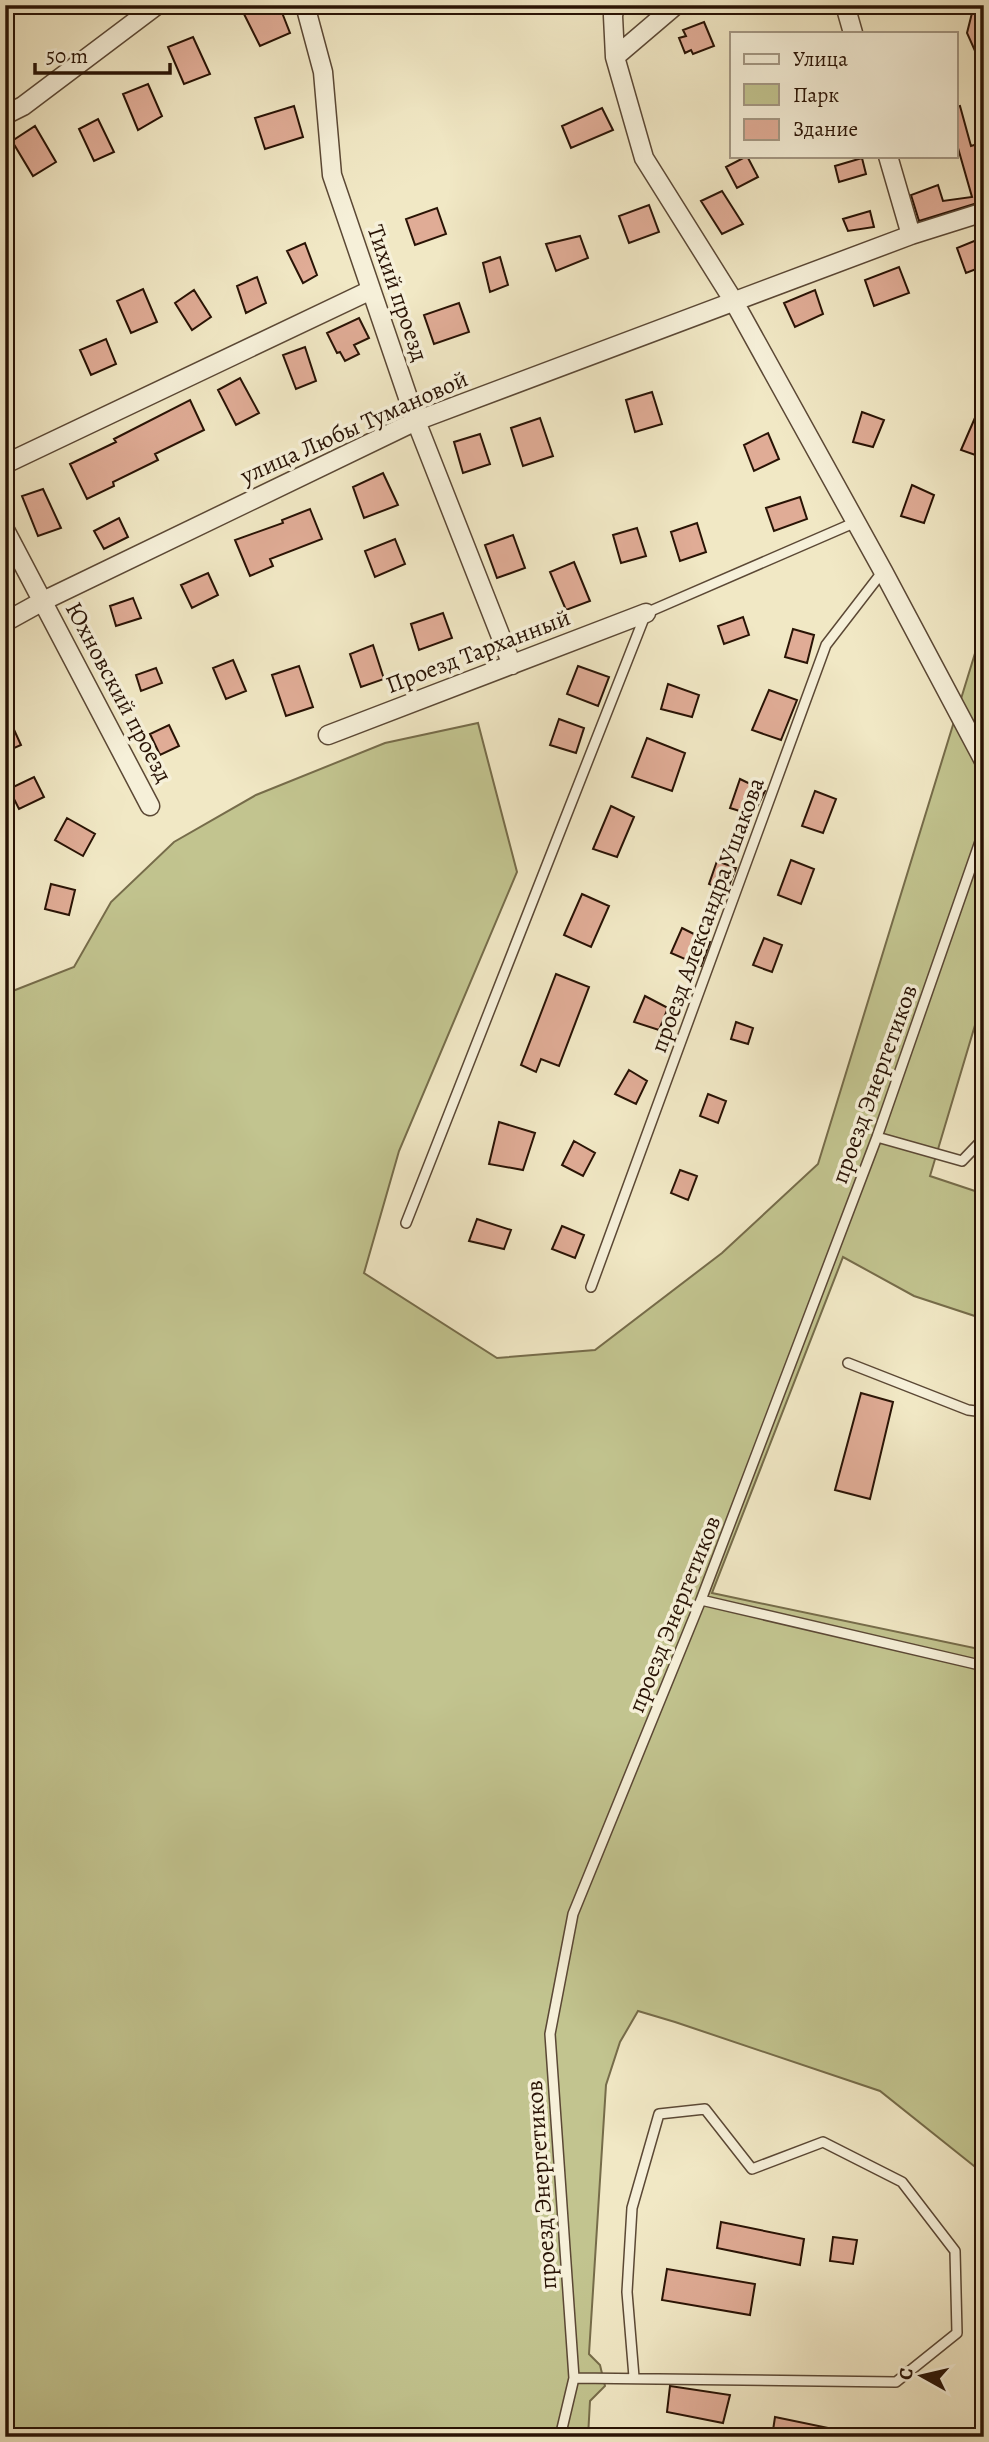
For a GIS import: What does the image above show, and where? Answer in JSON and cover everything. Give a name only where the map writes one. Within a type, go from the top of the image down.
[{"type":"street","points":[[5,115],[23,106],[157,5]]},
{"type":"street","name":"Тихий проезд","points":[[305,5],[323,72],[332,176],[416,421],[512,665]]},
{"type":"street","points":[[615,5],[615,57],[643,159],[733,300],[884,571],[984,761]]},
{"type":"street","points":[[615,57],[676,5]]},
{"type":"street","points":[[845,5],[853,32]]},
{"type":"street","points":[[889,158],[911,235]]},
{"type":"street","name":"улица Любы Тумановой","points":[[5,622],[43,601],[416,421],[733,300],[911,235],[984,212]]},
{"type":"street","points":[[5,464],[371,289]]},
{"type":"street","name":"Юхновский проезд","points":[[5,530],[150,806]]},
{"type":"street","name":"Проезд Тарханный","points":[[328,736],[646,613]]},
{"type":"lane","points":[[406,1223],[646,613],[856,522]]},
{"type":"lane","name":"проезд Александра Ушакова","points":[[592,1287],[826,645],[884,571]]},
{"type":"lane","name":"проезд Энергетиков","points":[[561,2437],[574,2378],[550,2034],[573,1914],[701,1600],[877,1137],[984,830]]},
{"type":"lane","points":[[877,1137],[962,1161],[984,1139]]},
{"type":"lane","points":[[848,1363],[968,1410],[984,1412]]},
{"type":"lane","points":[[701,1600],[984,1666]]},
{"type":"lane","points":[[574,2378],[896,2382],[957,2333],[955,2252],[902,2182],[823,2142],[752,2169],[705,2109],[659,2114],[632,2208],[628,2292],[634,2377]]},
{"type":"green space","points":[[984,624],[984,995],[930,1176],[984,1194],[984,1319],[914,1296],[843,1257],[712,1593],[984,1650],[984,2174],[880,2091],[638,2011],[620,2042],[606,2085],[589,2354],[600,2365],[605,2386],[590,2401],[588,2437],[5,2437],[5,994],[74,967],[111,902],[174,842],[256,795],[385,743],[478,723],[517,872],[399,1151],[364,1273],[497,1358],[595,1350],[722,1253],[818,1164]]},
{"type":"building","points":[[249,5],[279,5],[290,33],[260,46],[241,8]]},
{"type":"building","points":[[974,5],[984,5],[984,71],[967,33]]},
{"type":"building","points":[[704,22],[714,46],[693,54],[691,50],[685,53],[679,38],[686,36],[683,30]]},
{"type":"building","points":[[193,37],[210,74],[184,84],[168,47]]},
{"type":"building","points":[[148,84],[162,116],[138,130],[123,94]]},
{"type":"building","points":[[294,106],[303,137],[265,149],[255,118]]},
{"type":"building","points":[[958,106],[971,146],[984,142],[984,201],[919,221],[911,195],[938,185],[943,201],[972,197],[958,148]]},
{"type":"building","points":[[602,108],[613,130],[571,148],[562,126]]},
{"type":"building","points":[[98,119],[114,152],[94,161],[79,129]]},
{"type":"building","points":[[35,126],[56,162],[33,176],[12,141]]},
{"type":"building","points":[[748,158],[758,177],[737,188],[726,167]]},
{"type":"building","points":[[862,158],[866,174],[839,182],[835,166]]},
{"type":"building","points":[[722,191],[743,224],[722,234],[701,201]]},
{"type":"building","points":[[649,205],[659,232],[629,243],[619,216]]},
{"type":"building","points":[[437,208],[446,234],[415,245],[406,219]]},
{"type":"building","points":[[870,211],[874,227],[848,231],[843,219]]},
{"type":"building","points":[[580,236],[588,258],[556,271],[546,244]]},
{"type":"building","points":[[984,237],[984,266],[966,273],[957,248]]},
{"type":"building","points":[[305,243],[317,275],[303,283],[287,251]]},
{"type":"building","points":[[500,257],[508,285],[490,292],[483,263]]},
{"type":"building","points":[[899,267],[909,293],[874,306],[865,280]]},
{"type":"building","points":[[257,277],[266,303],[246,313],[237,286]]},
{"type":"building","points":[[143,289],[157,322],[131,333],[117,301]]},
{"type":"building","points":[[194,290],[211,317],[192,330],[175,303]]},
{"type":"building","points":[[815,290],[823,314],[795,327],[784,303]]},
{"type":"building","points":[[459,303],[469,332],[434,344],[424,315]]},
{"type":"building","points":[[359,318],[369,338],[354,345],[359,354],[345,361],[340,352],[337,353],[327,333]]},
{"type":"building","points":[[106,339],[116,364],[91,375],[80,350]]},
{"type":"building","points":[[305,347],[316,381],[296,389],[283,355]]},
{"type":"building","points":[[240,378],[259,413],[236,425],[218,390]]},
{"type":"building","points":[[652,392],[662,424],[635,432],[626,400]]},
{"type":"building","points":[[984,397],[984,458],[961,450]]},
{"type":"building","points":[[190,400],[204,430],[155,454],[158,460],[113,482],[114,486],[87,499],[70,464],[116,442],[114,439]]},
{"type":"building","points":[[862,412],[884,420],[873,447],[853,442]]},
{"type":"building","points":[[540,418],[553,456],[523,466],[511,428]]},
{"type":"building","points":[[768,433],[779,459],[754,471],[744,445]]},
{"type":"building","points":[[480,434],[490,464],[463,473],[454,442]]},
{"type":"building","points":[[383,473],[398,505],[364,518],[353,487]]},
{"type":"building","points":[[912,485],[934,495],[924,523],[901,516]]},
{"type":"building","points":[[43,489],[61,528],[38,536],[22,496]]},
{"type":"building","points":[[800,497],[807,519],[774,531],[766,508]]},
{"type":"building","points":[[310,509],[322,539],[270,559],[273,566],[250,576],[235,540],[283,523],[282,520]]},
{"type":"building","points":[[119,518],[128,537],[104,549],[94,531]]},
{"type":"building","points":[[697,523],[706,552],[680,561],[671,532]]},
{"type":"building","points":[[637,528],[646,556],[621,563],[613,535]]},
{"type":"building","points":[[513,535],[525,568],[497,578],[485,545]]},
{"type":"building","points":[[395,539],[405,564],[375,577],[365,551]]},
{"type":"building","points":[[574,562],[590,601],[566,610],[550,572]]},
{"type":"building","points":[[208,573],[218,595],[192,608],[181,585]]},
{"type":"building","points":[[133,598],[141,618],[116,626],[110,606]]},
{"type":"building","points":[[443,613],[452,638],[419,650],[411,624]]},
{"type":"building","points":[[743,617],[749,635],[724,644],[718,626]]},
{"type":"building","points":[[793,629],[814,635],[807,663],[785,657]]},
{"type":"building","points":[[373,645],[384,679],[361,687],[350,654]]},
{"type":"building","points":[[233,660],[246,691],[226,699],[213,668]]},
{"type":"building","points":[[299,666],[313,707],[286,716],[272,675]]},
{"type":"building","points":[[578,666],[609,677],[598,706],[567,694]]},
{"type":"building","points":[[156,668],[162,683],[141,691],[136,675]]},
{"type":"building","points":[[668,684],[699,695],[692,717],[661,709]]},
{"type":"building","points":[[769,690],[797,700],[781,740],[752,730]]},
{"type":"building","points":[[5,710],[21,745],[5,752]]},
{"type":"building","points":[[559,719],[584,728],[576,753],[550,745]]},
{"type":"building","points":[[169,725],[179,746],[160,755],[150,734]]},
{"type":"building","points":[[647,738],[685,753],[672,791],[632,777]]},
{"type":"building","points":[[34,777],[44,797],[19,809],[9,789]]},
{"type":"building","points":[[740,779],[765,791],[753,815],[730,808]]},
{"type":"building","points":[[815,791],[836,799],[823,833],[802,826]]},
{"type":"building","points":[[611,806],[634,817],[617,857],[593,849]]},
{"type":"building","points":[[67,818],[95,834],[83,856],[55,840]]},
{"type":"building","points":[[791,860],[814,869],[801,904],[778,895]]},
{"type":"building","points":[[717,861],[736,868],[727,891],[709,884]]},
{"type":"building","points":[[51,884],[75,890],[69,915],[45,909]]},
{"type":"building","points":[[582,894],[609,906],[591,947],[564,935]]},
{"type":"building","points":[[682,928],[710,942],[701,966],[671,953]]},
{"type":"building","points":[[764,938],[782,945],[772,972],[753,965]]},
{"type":"building","points":[[556,974],[589,987],[559,1066],[541,1059],[536,1072],[521,1065]]},
{"type":"building","points":[[645,996],[668,1008],[659,1030],[634,1022]]},
{"type":"building","points":[[736,1022],[753,1028],[748,1044],[731,1039]]},
{"type":"building","points":[[629,1070],[647,1081],[636,1104],[615,1094]]},
{"type":"building","points":[[708,1094],[726,1101],[718,1123],[700,1116]]},
{"type":"building","points":[[499,1122],[535,1133],[523,1170],[489,1164]]},
{"type":"building","points":[[574,1141],[595,1153],[583,1176],[562,1165]]},
{"type":"building","points":[[680,1170],[697,1176],[688,1200],[671,1193]]},
{"type":"building","points":[[477,1219],[511,1230],[504,1249],[469,1241]]},
{"type":"building","points":[[562,1226],[584,1235],[575,1258],[552,1249]]},
{"type":"building","points":[[861,1393],[893,1402],[870,1499],[835,1490]]},
{"type":"building","points":[[721,2222],[804,2239],[800,2265],[717,2248]]},
{"type":"building","points":[[833,2237],[857,2240],[853,2264],[830,2261]]},
{"type":"building","points":[[667,2269],[755,2284],[750,2315],[662,2300]]},
{"type":"building","points":[[670,2386],[730,2395],[723,2423],[667,2412]]},
{"type":"building","points":[[775,2417],[838,2430],[837,2437],[772,2437]]}]
